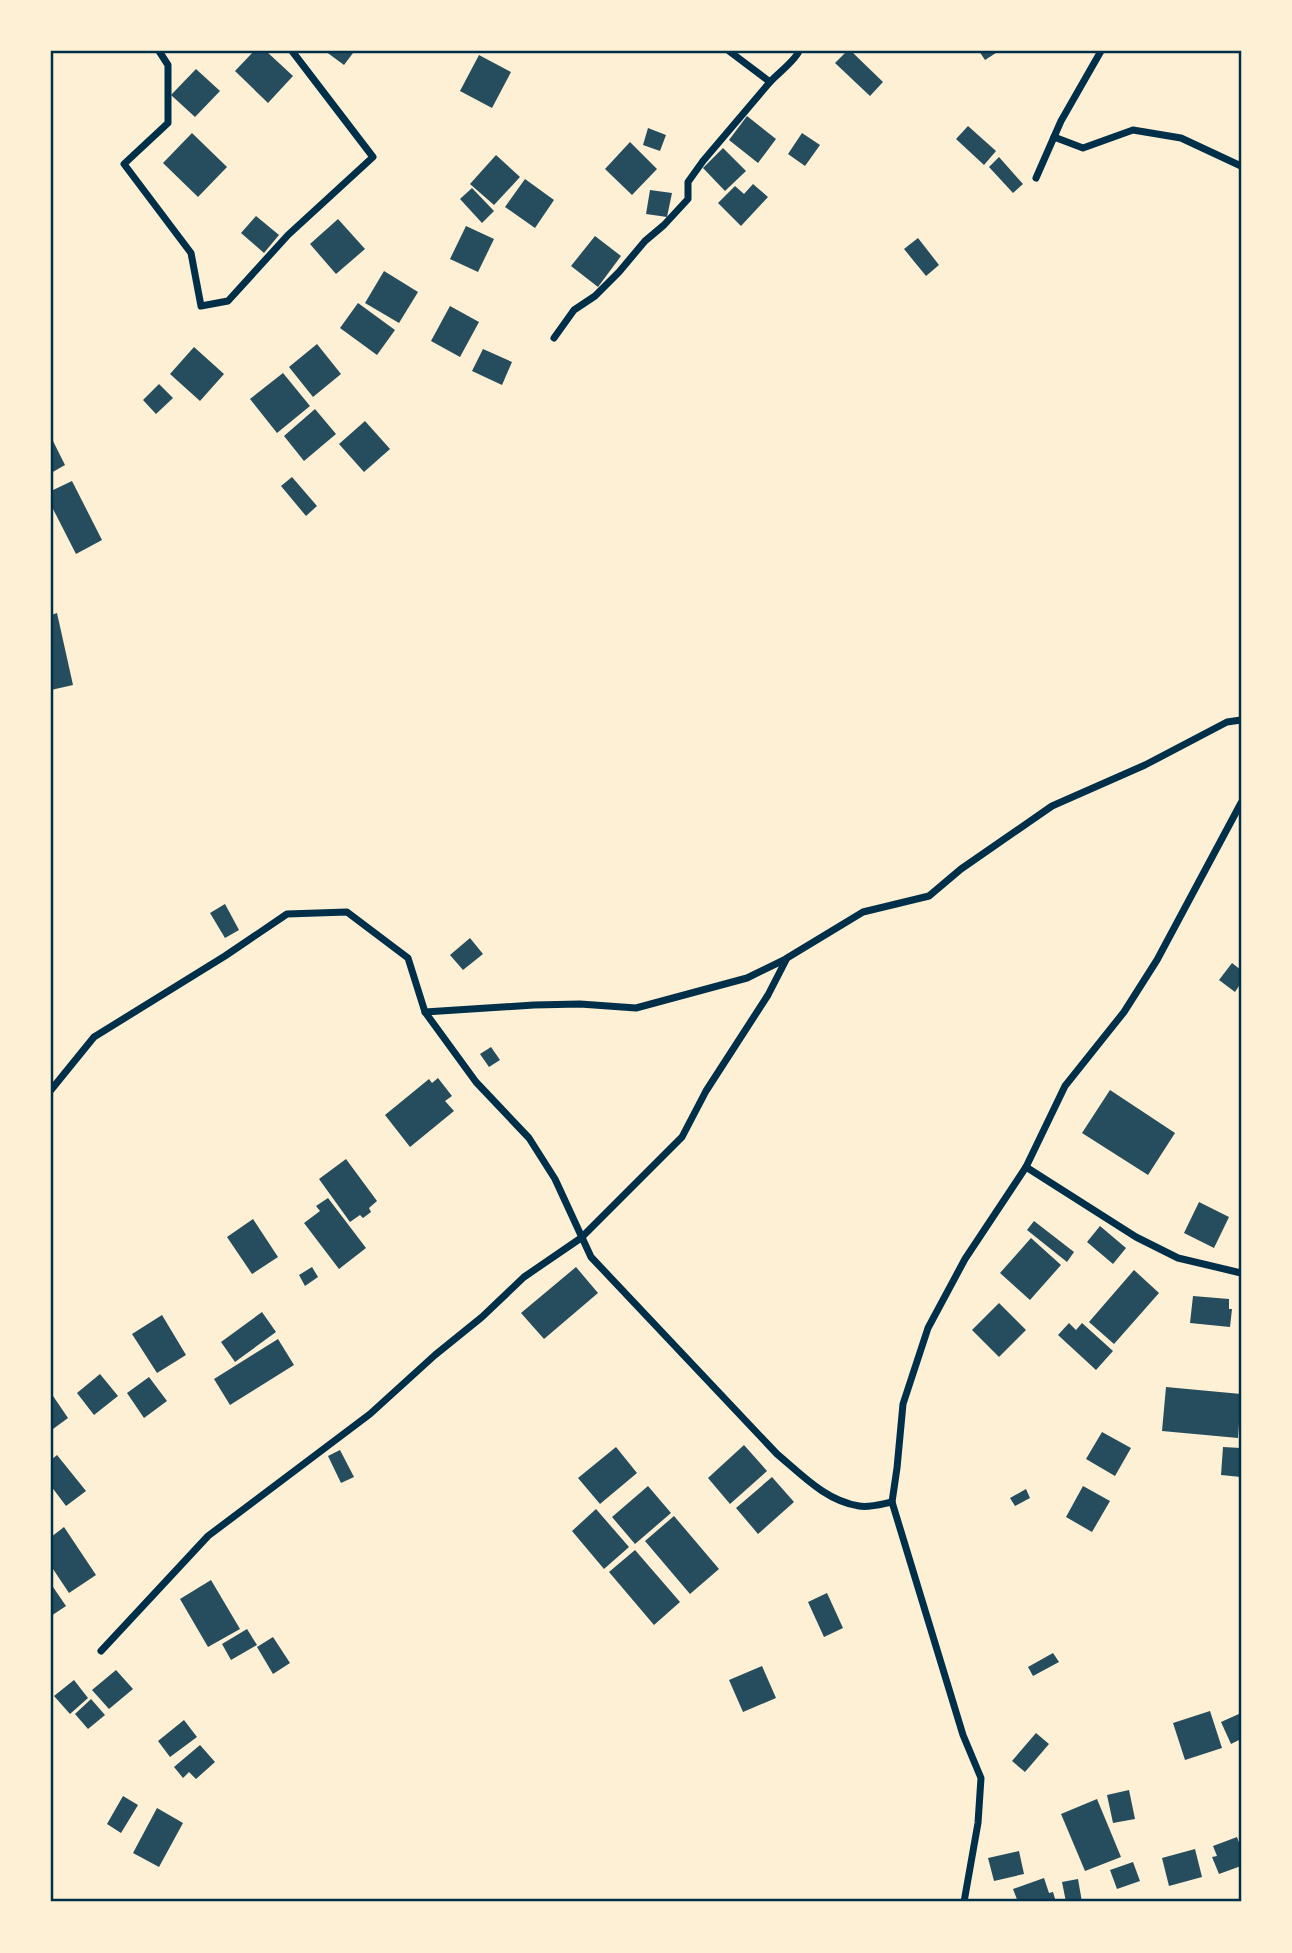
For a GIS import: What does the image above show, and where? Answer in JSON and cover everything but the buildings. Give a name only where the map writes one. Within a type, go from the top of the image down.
[{"type":"street","points":[[159,51],[168,65],[168,123],[124,164],[191,253],[201,306],[228,301],[288,235],[373,157],[292,51]]},
{"type":"street","points":[[729,51],[770,82]]},
{"type":"street","points":[[554,338],[574,310],[595,296],[645,240],[664,225],[688,199],[688,182],[703,161],[783,67],[797,57],[799,51]]},
{"type":"street","points":[[1036,178],[1054,137],[1101,51]]},
{"type":"street","points":[[1054,137],[1083,148],[1133,130],[1181,138],[1241,166]]},
{"type":"street","points":[[425,1012],[580,1004],[636,1008],[747,978],[787,958],[863,912],[929,896],[961,869],[1052,806],[1145,765],[1227,722],[1241,720]]},
{"type":"street","points":[[964,1902],[978,1823],[981,1778],[963,1735],[892,1503],[903,1404],[928,1328],[965,1259],[1026,1167],[1065,1086],[1124,1012],[1157,960],[1241,803]]},
{"type":"street","points":[[51,1090],[94,1038],[287,914],[347,912],[408,958],[425,1012],[476,1082],[529,1138],[555,1178],[591,1257],[777,1454],[832,1498],[862,1507],[892,1503]]},
{"type":"street","points":[[101,1651],[208,1536],[370,1414],[524,1278],[581,1238],[682,1138],[706,1091],[768,995],[787,958]]},
{"type":"street","points":[[1026,1167],[1157,1248],[1178,1258],[1241,1273]]}]
